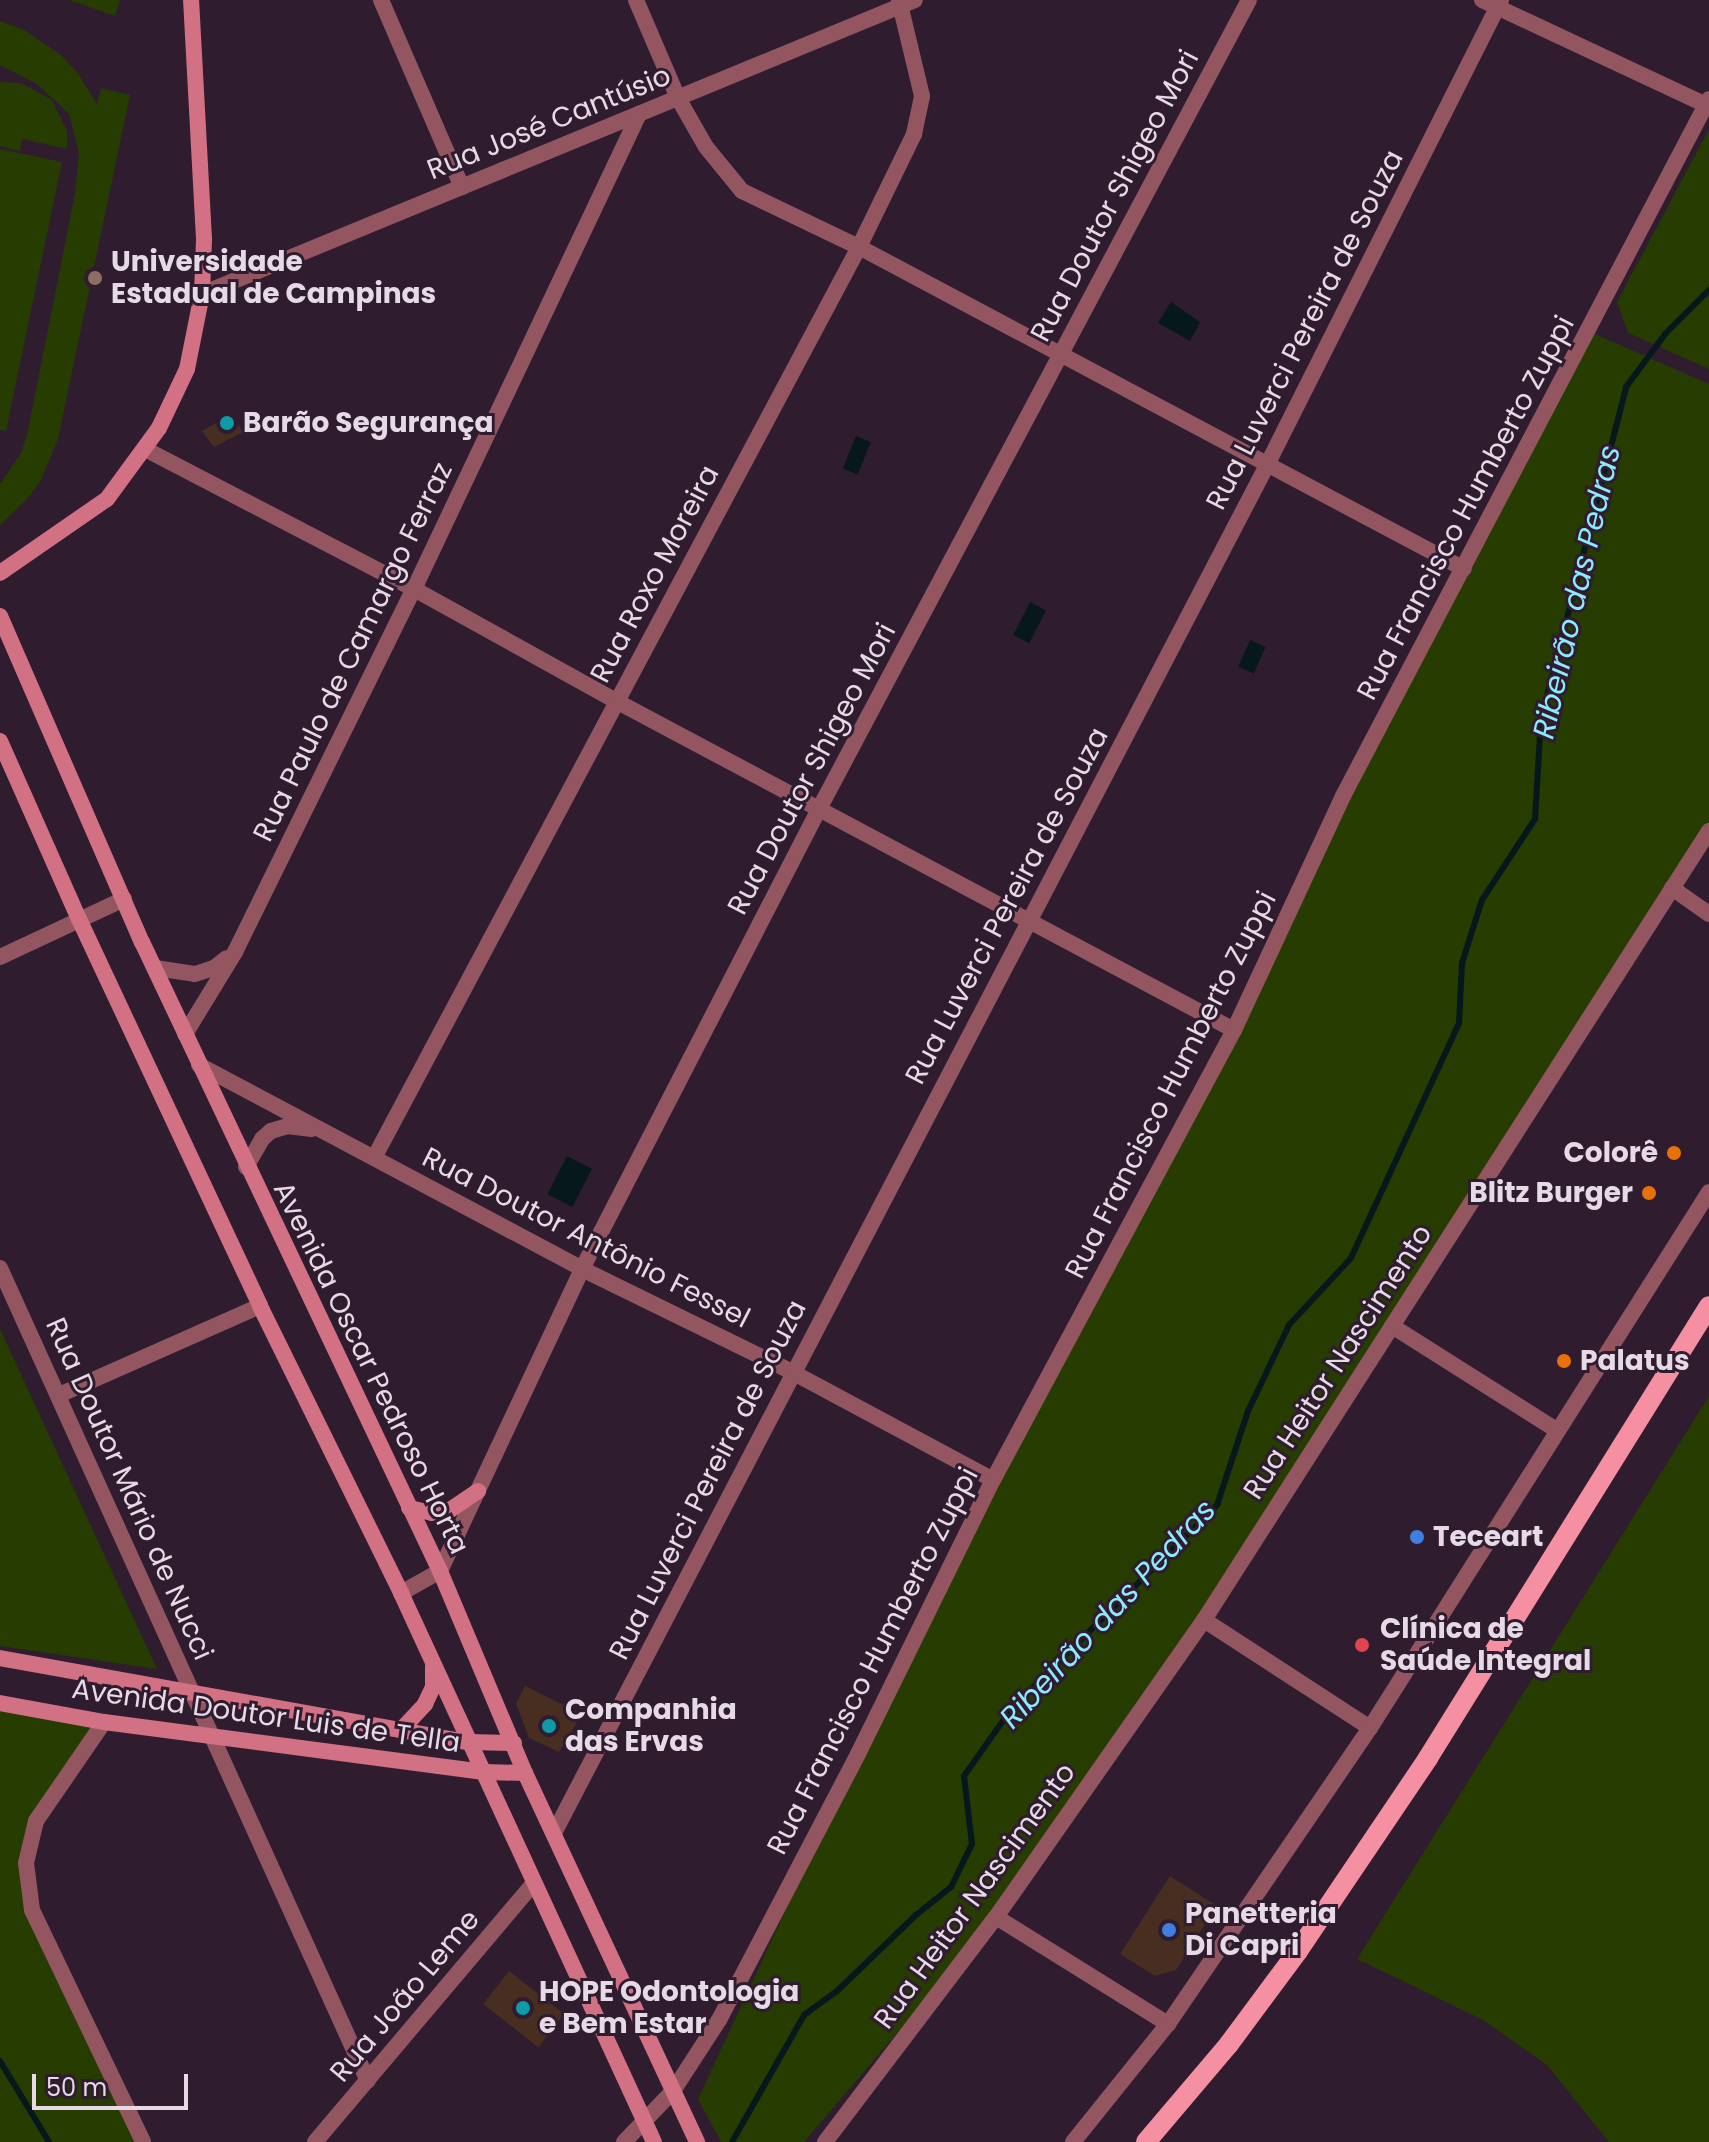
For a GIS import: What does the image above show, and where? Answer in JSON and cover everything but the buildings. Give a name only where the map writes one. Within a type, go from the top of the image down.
[{"type":"main road","points":[[0,573],[107,499],[145,449],[187,369],[202,294],[204,239],[191,0]]},
{"type":"main road","name":"Avenida Oscar Pedroso Horta","points":[[0,616],[199,1065],[440,1571],[525,1773],[697,2142]]},
{"type":"main road","points":[[0,741],[79,919],[260,1306],[401,1593],[654,2142]]},
{"type":"main road","points":[[1146,2142],[1229,2044],[1316,1925],[1428,1758],[1709,1306]]},
{"type":"main road","points":[[409,1508],[432,1513],[450,1510],[478,1491]]},
{"type":"main road","name":"Avenida Doutor Luis de Tella","points":[[0,1658],[469,1742],[514,1743]]},
{"type":"main road","points":[[402,1729],[425,1704],[433,1687],[433,1665]]},
{"type":"main road","name":"Avenida Doutor Luis de Tella","points":[[0,1703],[212,1737],[484,1772],[525,1773]]},
{"type":"street","points":[[381,0],[462,187]]},
{"type":"street","points":[[636,0],[678,98],[706,147],[742,191],[859,247],[1266,467],[1464,569]]},
{"type":"street","name":"Rua Doutor Shigeo Mori","points":[[440,1571],[582,1269],[819,809],[1249,0]]},
{"type":"street","name":"Rua José Cantúsio","points":[[202,294],[905,2]]},
{"type":"street","name":"Rua Roxo Moreira","points":[[374,1158],[859,247],[914,134],[922,96],[905,2]]},
{"type":"street","points":[[1493,3],[1707,102]]},
{"type":"street","name":"Rua Luverci Pereira de Souza","points":[[554,1833],[1266,467],[1493,3]]},
{"type":"street","name":"Rua Francisco Humberto Zuppi","points":[[624,2142],[673,2091],[719,2020],[858,1754],[993,1480],[1234,1030],[1343,796],[1707,102]]},
{"type":"street","name":"Rua Paulo de Camargo Ferraz","points":[[185,1034],[235,952],[414,589],[639,114]]},
{"type":"street","points":[[145,449],[414,589],[1028,923],[1234,1030]]},
{"type":"street","name":"Rua Heitor Nascimento","points":[[825,2142],[996,1917],[1204,1620],[1709,831]]},
{"type":"street","points":[[1672,888],[1709,914]]},
{"type":"street","points":[[0,957],[124,899]]},
{"type":"street","points":[[155,968],[195,974],[214,968],[235,952]]},
{"type":"street","name":"Rua Doutor Antônio Fessel","points":[[199,1065],[582,1269],[792,1372],[993,1480]]},
{"type":"street","name":"Rua Doutor Antônio Fessel","points":[[246,1167],[262,1139],[271,1131],[287,1126],[325,1131]]},
{"type":"street","points":[[1073,2142],[1168,2024],[1370,1728],[1709,1192]]},
{"type":"street","name":"Rua Doutor Mário de Nucci","points":[[0,1268],[368,2081]]},
{"type":"street","points":[[59,1395],[260,1306]]},
{"type":"street","points":[[1392,1326],[1558,1431]]},
{"type":"street","points":[[401,1593],[440,1571]]},
{"type":"street","points":[[1204,1620],[1370,1728]]},
{"type":"street","points":[[104,1722],[36,1821],[26,1863],[32,1910],[143,2142]]},
{"type":"street","name":"Rua João Leme","points":[[315,2142],[534,1883]]},
{"type":"street","points":[[996,1917],[1168,2024]]},
{"type":"green space","points":[[69,0],[120,0],[115,16]]},
{"type":"green space","points":[[0,21],[24,30],[61,55],[77,72],[97,104],[101,88],[130,95],[58,439],[41,480],[28,498],[0,525],[0,484],[21,453],[27,435],[75,193],[79,153],[69,114],[37,84],[0,65]]},
{"type":"green space","points":[[0,82],[21,83],[52,100],[67,131],[67,149],[22,139],[20,151],[0,146]]},
{"type":"green space","points":[[1709,129],[1709,369],[1628,333],[1617,302]]},
{"type":"green space","points":[[0,149],[62,162],[6,431],[0,430]]},
{"type":"green space","points":[[1588,331],[1709,384],[1709,831],[1204,1620],[996,1917],[804,2142],[721,2142],[698,2099],[858,1754],[1234,1030],[1343,796]]},
{"type":"green space","points":[[0,1329],[157,1669],[0,1646]]},
{"type":"green space","points":[[1709,1396],[1709,2142],[1609,2142],[1547,2065],[1483,2020],[1357,1959]]},
{"type":"green space","points":[[0,1704],[104,1722],[36,1821],[26,1863],[33,1910],[143,2142],[0,2142]]},
{"type":"shaded area","points":[[1171,302],[1200,322],[1190,341],[1158,323]]},
{"type":"shaded area","points":[[856,436],[871,442],[858,474],[843,468]]},
{"type":"shaded area","points":[[1030,602],[1046,610],[1029,643],[1013,635]]},
{"type":"shaded area","points":[[1250,640],[1266,647],[1254,673],[1238,666]]},
{"type":"shaded area","points":[[567,1156],[592,1169],[572,1207],[547,1194]]},
{"type":"waterway","name":"Ribeirão das Pedras","points":[[732,2142],[804,2015],[837,1991],[916,1915],[951,1887],[972,1844],[964,1776],[1012,1708],[1217,1505],[1248,1411],[1289,1325],[1351,1258],[1459,1023],[1462,963],[1482,900],[1535,819],[1541,719],[1626,387],[1666,333],[1709,290]]},
{"type":"waterway","points":[[0,2061],[49,2142]]},
{"type":"place","name":"Universidade Estadual de Campinas","points":[[95,278]]},
{"type":"place","name":"Barão Segurança","points":[[227,423]]},
{"type":"place","name":"Colorê","points":[[1674,1153]]},
{"type":"place","name":"Blitz Burger","points":[[1649,1193]]},
{"type":"place","name":"Palatus","points":[[1564,1361]]},
{"type":"place","name":"Teceart","points":[[1417,1537]]},
{"type":"place","name":"Clínica de Saúde Integral","points":[[1362,1645]]},
{"type":"place","name":"Companhia das Ervas","points":[[549,1726]]},
{"type":"place","name":"Panetteria Di Capri","points":[[1169,1930]]},
{"type":"place","name":"HOPE Odontologia e Bem Estar","points":[[523,2008]]}]
